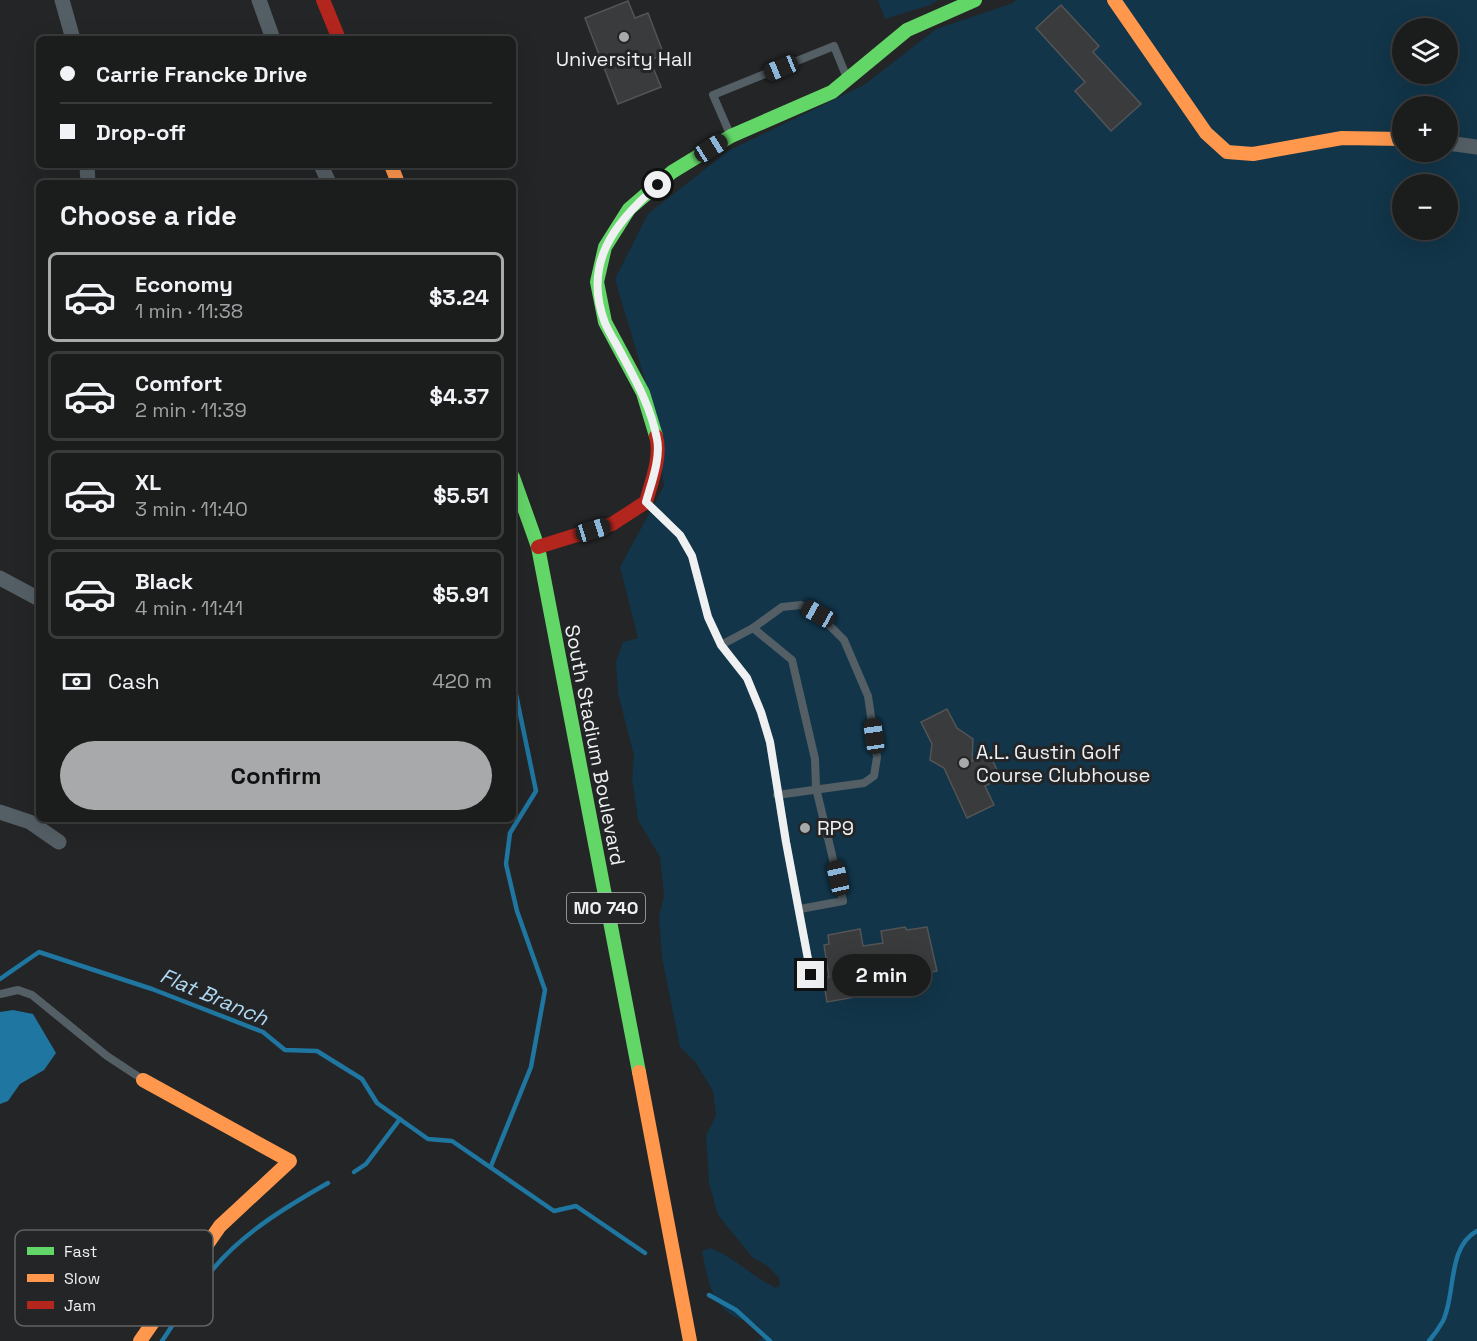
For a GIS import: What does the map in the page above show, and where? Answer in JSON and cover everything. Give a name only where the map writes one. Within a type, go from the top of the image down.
[{"type":"street","points":[[62,0],[72,36]]},
{"type":"street","points":[[259,0],[272,36]]},
{"type":"street","points":[[323,0],[338,36]]},
{"type":"street","points":[[1114,0],[1206,133],[1217,145],[1231,153],[1250,154],[1333,139],[1364,136],[1392,138]]},
{"type":"street","points":[[538,547],[612,524],[646,502],[654,474],[658,442],[643,393],[605,322],[597,282],[604,247],[629,209],[672,172],[731,136],[832,92],[908,30],[972,1]]},
{"type":"street","points":[[1458,144],[1477,147]]},
{"type":"street","name":"South Stadium Boulevard","points":[[516,485],[538,547],[690,1341]]},
{"type":"street","points":[[0,578],[36,597]]},
{"type":"street","points":[[0,812],[30,822],[59,842]]},
{"type":"street","points":[[143,1080],[290,1161],[220,1226],[213,1236]]},
{"type":"street","points":[[140,1341],[150,1326]]},
{"type":"lane","points":[[731,136],[713,95],[834,46],[848,80]]},
{"type":"lane","points":[[646,502],[680,535],[692,556],[708,617],[721,645],[747,678],[761,712],[770,742],[777,795],[811,975]]},
{"type":"lane","points":[[721,645],[753,628],[782,607],[801,604],[818,614],[844,640],[868,696],[877,757],[874,776],[864,783],[777,795]]},
{"type":"lane","points":[[753,628],[782,649],[792,660],[815,759],[816,788],[843,901],[800,909]]},
{"type":"lane","points":[[0,994],[18,990],[32,995],[99,1050],[143,1080]]},
{"type":"shaded area","points":[[878,0],[938,0],[930,5],[885,19]]},
{"type":"shaded area","points":[[1016,0],[1477,0],[1477,1341],[757,1341],[766,1336],[762,1330],[755,1324],[735,1317],[727,1311],[715,1297],[711,1288],[702,1251],[710,1248],[727,1256],[776,1288],[780,1285],[779,1278],[768,1266],[753,1258],[718,1215],[709,1183],[706,1136],[716,1115],[713,1091],[696,1063],[680,1047],[662,958],[659,916],[664,896],[660,857],[638,820],[632,778],[634,756],[618,693],[616,661],[623,642],[638,638],[620,567],[664,486],[649,394],[615,279],[648,214],[728,151],[864,85],[936,29]]},
{"type":"water","points":[[13,1010],[33,1014],[56,1053],[44,1070],[20,1084],[8,1101],[0,1104],[0,1012]]},
{"type":"building","name":"University Hall","points":[[628,1],[635,18],[648,13],[664,55],[650,60],[661,87],[618,104],[585,18]]},
{"type":"building","points":[[1061,5],[1099,46],[1093,52],[1141,104],[1111,131],[1075,91],[1085,82],[1036,28]]},
{"type":"building","name":"A.L. Gustin Golf Course Clubhouse","points":[[947,709],[957,728],[973,739],[972,761],[989,753],[1001,778],[985,786],[994,805],[967,818],[944,768],[930,760],[932,744],[921,722]]},
{"type":"building","points":[[905,927],[907,930],[927,927],[937,971],[906,976],[908,988],[827,1002],[823,978],[829,977],[824,945],[829,944],[828,935],[860,929],[863,946],[883,943],[881,931]]},
{"type":"waterway","points":[[491,1166],[531,1067],[545,990],[517,911],[506,864],[510,833],[536,791],[516,694]]},
{"type":"waterway","name":"Flat Branch","points":[[0,979],[39,952],[152,989],[263,1032],[285,1050],[317,1051],[362,1079],[377,1103],[428,1139],[452,1141],[554,1211],[576,1206],[645,1253]]},
{"type":"waterway","points":[[354,1172],[366,1164],[400,1119]]},
{"type":"waterway","points":[[213,1269],[238,1243],[266,1221],[328,1183]]},
{"type":"waterway","name":"Flat Branch","points":[[1429,1341],[1443,1321],[1447,1310],[1456,1259],[1467,1238],[1477,1231]]},
{"type":"waterway","name":"Flat Branch","points":[[709,1295],[736,1310],[770,1341]]},
{"type":"waterway","points":[[162,1341],[172,1326]]},
{"type":"traffic: fast","points":[[656,436],[643,393],[605,322],[597,282],[605,247],[629,209],[672,172],[731,136],[832,92],[907,30],[975,0]]},
{"type":"traffic: fast","points":[[516,485],[538,547],[639,1072]]},
{"type":"traffic: slow","points":[[1114,0],[1206,133],[1227,152],[1253,154],[1342,138],[1392,139]]},
{"type":"traffic: slow","points":[[392,168],[397,180]]},
{"type":"traffic: slow","points":[[639,1072],[690,1341]]},
{"type":"traffic: slow","points":[[143,1080],[290,1161],[220,1226],[213,1236]]},
{"type":"traffic: slow","points":[[140,1341],[150,1326]]},
{"type":"traffic: jam","points":[[323,0],[338,36]]},
{"type":"traffic: jam","points":[[538,547],[612,524],[646,502],[657,461],[656,436]]},
{"type":"place","name":"University Hall","points":[[624,37]]},
{"type":"place","name":"A.L. Gustin Golf Course Clubhouse","points":[[964,763]]},
{"type":"place","name":"RP9","points":[[805,828]]},
{"type":"route","points":[[658,185],[629,209],[604,247],[597,282],[605,322],[643,393],[658,442],[654,474],[646,502],[680,535],[692,556],[708,617],[721,645],[747,678],[761,712],[770,742],[777,795],[811,975]]}]
